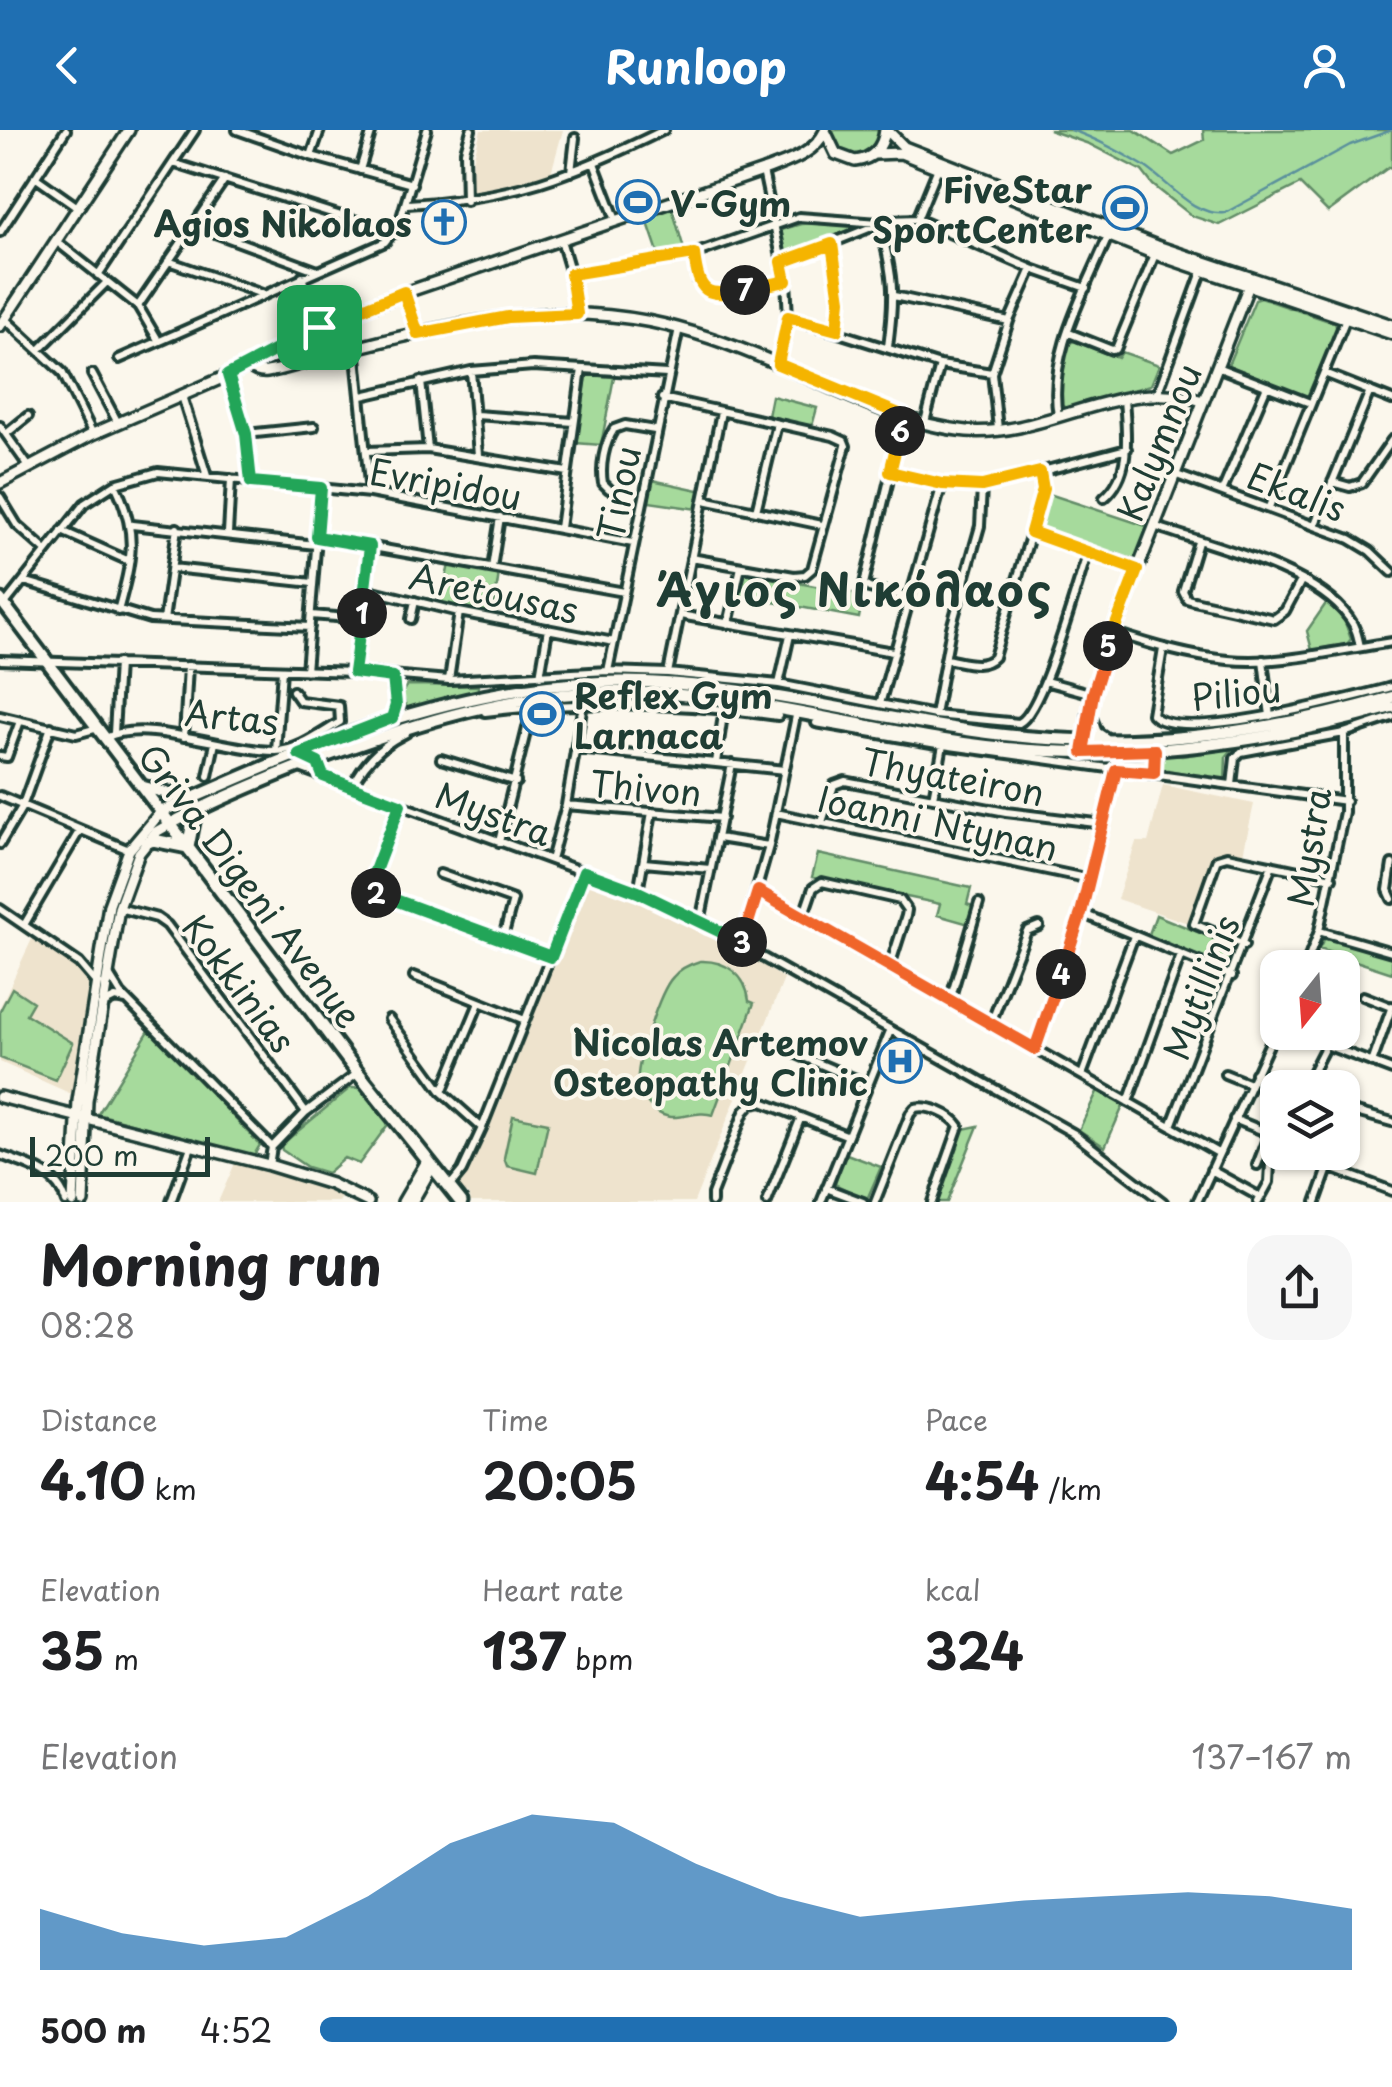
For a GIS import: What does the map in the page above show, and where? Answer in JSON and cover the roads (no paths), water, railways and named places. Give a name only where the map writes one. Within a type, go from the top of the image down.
[{"type":"highway","points":[[146,843],[153,840],[188,847],[195,804]]},
{"type":"highway","name":"Griva Digeni Avenue","points":[[161,812],[461,1202]]},
{"type":"main road","points":[[2,322],[130,130]]},
{"type":"main road","points":[[875,154],[886,130],[904,147],[1203,269],[1251,282]]},
{"type":"main road","points":[[826,131],[828,144],[836,154]]},
{"type":"main road","points":[[0,484],[92,434],[228,375],[319,327],[404,292],[763,171],[804,154],[826,131]]},
{"type":"main road","points":[[804,154],[836,154],[855,161],[875,154],[901,153],[1110,231]]},
{"type":"main road","points":[[1156,250],[1392,325]]},
{"type":"main road","name":"Kalymnou","points":[[1084,746],[1093,694],[1113,632],[1251,282]]},
{"type":"main road","points":[[1348,313],[1392,334]]},
{"type":"main road","points":[[246,365],[264,373],[356,348],[508,317],[577,314],[633,317],[679,326],[904,416],[966,430],[998,429],[1158,392],[1203,400]]},
{"type":"main road","name":"Griva Digeni Avenue","points":[[2,602],[106,733],[161,812]]},
{"type":"main road","points":[[83,1202],[81,1115],[119,908],[146,843],[195,804],[397,712],[489,694],[602,682],[678,684],[798,705],[944,740],[1003,748],[1084,746],[1155,750],[1296,732],[1392,707]]},
{"type":"main road","points":[[70,1202],[96,982],[112,894],[129,850],[161,812],[195,804],[418,722],[461,710],[588,693],[665,694],[798,705]]},
{"type":"main road","points":[[1084,746],[1108,740],[1188,736],[1293,722],[1392,697]]},
{"type":"main road","points":[[1089,716],[1096,732],[1108,740]]},
{"type":"main road","points":[[140,785],[195,804]]},
{"type":"main road","points":[[0,1096],[269,1165],[331,1184],[368,1202]]},
{"type":"main road","points":[[403,1202],[430,1164]]},
{"type":"main road","points":[[412,1202],[430,1164]]},
{"type":"street","points":[[0,232],[64,133],[50,130]]},
{"type":"street","points":[[98,276],[195,130]]},
{"type":"street","points":[[237,130],[311,156],[412,184]]},
{"type":"street","points":[[258,138],[262,130]]},
{"type":"street","points":[[311,156],[320,130]]},
{"type":"street","points":[[360,170],[372,130]]},
{"type":"street","points":[[120,358],[376,247],[395,233],[428,130]]},
{"type":"street","points":[[466,201],[464,167],[471,130]]},
{"type":"street","points":[[638,130],[643,140]]},
{"type":"street","points":[[407,204],[466,201],[528,188],[571,173],[664,130]]},
{"type":"street","points":[[571,173],[575,138]]},
{"type":"street","points":[[174,162],[395,233]]},
{"type":"street","points":[[594,163],[616,220]]},
{"type":"street","points":[[917,218],[938,168]]},
{"type":"street","points":[[763,171],[786,281],[788,317],[778,364]]},
{"type":"street","points":[[35,177],[79,208]]},
{"type":"street","points":[[138,306],[225,179]]},
{"type":"street","points":[[571,274],[694,254],[799,218],[819,216],[880,223],[917,218],[1032,269],[1086,288]]},
{"type":"street","points":[[782,262],[880,223]]},
{"type":"street","points":[[880,223],[891,264],[894,296],[888,347]]},
{"type":"street","points":[[193,225],[319,271]]},
{"type":"street","points":[[1058,416],[1055,383],[1069,333],[1110,231]]},
{"type":"street","points":[[560,239],[577,314]]},
{"type":"street","points":[[56,241],[138,306],[158,341]]},
{"type":"street","points":[[832,244],[840,300],[837,330]]},
{"type":"street","points":[[1069,333],[1112,350],[1118,346],[1156,250]]},
{"type":"street","points":[[694,254],[698,280],[709,292],[727,294],[786,281]]},
{"type":"street","points":[[168,261],[264,295]]},
{"type":"street","points":[[998,429],[992,373],[1032,269]]},
{"type":"street","points":[[1158,392],[1203,269]]},
{"type":"street","points":[[302,277],[319,327]]},
{"type":"street","points":[[40,349],[107,282]]},
{"type":"street","points":[[404,292],[418,334]]},
{"type":"street","points":[[894,296],[1009,321]]},
{"type":"street","points":[[1268,507],[1348,313]]},
{"type":"street","points":[[788,317],[940,364],[992,373]]},
{"type":"street","points":[[2,322],[40,349],[62,372],[92,434]]},
{"type":"street","name":"Tinou","points":[[608,671],[679,326]]},
{"type":"street","points":[[356,348],[370,493]]},
{"type":"street","points":[[924,422],[940,364]]},
{"type":"street","points":[[362,396],[472,371],[533,366],[667,374]]},
{"type":"street","points":[[1218,367],[1310,403]]},
{"type":"street","points":[[560,528],[582,369]]},
{"type":"street","points":[[472,371],[478,455]]},
{"type":"street","points":[[1324,372],[1392,400]]},
{"type":"street","points":[[92,374],[118,423]]},
{"type":"street","points":[[228,375],[246,434],[251,482]]},
{"type":"street","points":[[421,382],[428,449]]},
{"type":"street","points":[[1223,490],[1266,386]]},
{"type":"street","points":[[1315,524],[1370,391]]},
{"type":"street","points":[[182,396],[207,476]]},
{"type":"street","points":[[1104,498],[1120,476],[1127,449],[1124,397]]},
{"type":"street","points":[[662,398],[844,441],[812,569],[794,576],[692,558]]},
{"type":"street","points":[[668,673],[722,412]]},
{"type":"street","points":[[476,415],[574,422]]},
{"type":"street","points":[[6,434],[28,416]]},
{"type":"street","points":[[904,416],[864,584],[908,597]]},
{"type":"street","points":[[756,511],[777,424]]},
{"type":"street","points":[[609,489],[602,483],[602,472],[606,444],[614,429],[626,425],[656,430]]},
{"type":"street","points":[[0,426],[29,467]]},
{"type":"street","points":[[246,434],[314,427]]},
{"type":"street","points":[[1332,482],[1350,487],[1362,483],[1392,440]]},
{"type":"street","points":[[367,450],[428,449],[567,472]]},
{"type":"street","points":[[890,472],[942,484],[982,486],[1127,449]]},
{"type":"street","name":"Evripidou","points":[[2,602],[24,581],[84,504],[115,484],[158,472],[370,493],[633,543]]},
{"type":"street","points":[[945,659],[978,664],[994,657],[1043,489],[1040,472]]},
{"type":"street","name":"Ekalis","points":[[1174,474],[1350,538],[1392,572]]},
{"type":"street","points":[[228,533],[231,479]]},
{"type":"street","points":[[115,484],[132,526],[118,611]]},
{"type":"street","points":[[880,704],[942,484]]},
{"type":"street","points":[[935,714],[945,659],[980,526],[982,486]]},
{"type":"street","points":[[306,670],[321,488]]},
{"type":"street","points":[[0,497],[17,525],[46,551]]},
{"type":"street","points":[[704,500],[822,525]]},
{"type":"street","points":[[492,568],[500,517]]},
{"type":"street","points":[[132,526],[370,546],[624,592]]},
{"type":"street","points":[[1154,526],[1301,581],[1340,607],[1356,630],[1360,647]]},
{"type":"street","points":[[164,620],[177,528]]},
{"type":"street","points":[[62,530],[129,561]]},
{"type":"street","points":[[1031,532],[1137,570]]},
{"type":"street","points":[[1198,542],[1183,591],[1188,599],[1274,620],[1285,611],[1301,581]]},
{"type":"street","points":[[354,672],[370,546]]},
{"type":"street","points":[[0,660],[354,672],[449,680],[608,671],[668,673],[779,684],[1009,724],[1027,720],[1045,681],[1088,552]]},
{"type":"street","points":[[728,624],[742,567]]},
{"type":"street","points":[[172,568],[313,582]]},
{"type":"street","points":[[24,581],[118,611],[164,620],[310,627]]},
{"type":"street","name":"Aretousas","points":[[365,589],[614,642]]},
{"type":"street","points":[[411,619],[416,601]]},
{"type":"street","points":[[449,680],[459,612]]},
{"type":"street","points":[[311,616],[361,619]]},
{"type":"street","points":[[680,616],[893,652]]},
{"type":"street","points":[[540,676],[548,629]]},
{"type":"street","points":[[1113,632],[1162,648],[1230,660],[1262,660],[1392,642]]},
{"type":"street","points":[[779,684],[790,634]]},
{"type":"street","name":"Piliou","points":[[1162,648],[1152,714],[1173,724],[1270,716],[1392,687]]},
{"type":"street","points":[[1262,660],[1270,716]]},
{"type":"street","points":[[106,733],[118,663]]},
{"type":"street","points":[[184,737],[188,666]]},
{"type":"street","points":[[276,751],[282,670]]},
{"type":"street","points":[[393,677],[397,712]]},
{"type":"street","points":[[1045,681],[1093,694]]},
{"type":"street","name":"Artas","points":[[0,716],[82,734],[184,737],[276,751],[297,746],[340,722],[338,706],[300,701],[293,691]]},
{"type":"street","points":[[352,787],[369,759],[390,741],[409,732],[488,711],[630,703],[724,708],[778,716]]},
{"type":"street","points":[[551,860],[566,805],[583,704]]},
{"type":"street","points":[[742,944],[769,846],[798,705]]},
{"type":"street","points":[[499,842],[532,708]]},
{"type":"street","points":[[716,763],[724,708]]},
{"type":"street","points":[[1232,786],[1235,758],[1241,752],[1344,733],[1392,716]]},
{"type":"street","points":[[0,756],[6,757],[20,721]]},
{"type":"street","points":[[816,723],[943,746],[1346,802]]},
{"type":"street","points":[[0,844],[22,807],[51,728]]},
{"type":"street","name":"Mystra","points":[[1312,950],[1332,878],[1346,802],[1344,733]]},
{"type":"street","points":[[208,776],[215,743]]},
{"type":"street","points":[[933,798],[943,746]]},
{"type":"street","points":[[577,750],[785,770]]},
{"type":"street","points":[[1154,773],[1155,750]]},
{"type":"street","points":[[299,754],[314,761],[323,776]]},
{"type":"street","points":[[441,759],[516,782]]},
{"type":"street","points":[[700,922],[732,764]]},
{"type":"street","name":"Mystra","points":[[296,767],[638,892],[700,922],[1073,1133],[1163,1202]]},
{"type":"street","points":[[1035,1049],[1081,913],[1116,770]]},
{"type":"street","name":"Thyateiron","points":[[822,822],[831,790],[838,782],[1006,812],[1104,824]]},
{"type":"street","points":[[0,796],[129,850]]},
{"type":"street","points":[[400,805],[370,884],[376,894],[551,957]]},
{"type":"street","name":"Thivon","points":[[566,805],[722,818]]},
{"type":"street","points":[[638,892],[652,812]]},
{"type":"street","name":"Ioanni Ntynan","points":[[776,813],[1090,879]]},
{"type":"street","points":[[24,925],[80,830]]},
{"type":"street","points":[[718,838],[769,846]]},
{"type":"street","points":[[1244,945],[1194,924],[1214,864],[1221,857],[1332,878]]},
{"type":"street","points":[[644,862],[710,870]]},
{"type":"street","points":[[1392,864],[1388,890],[1392,899]]},
{"type":"street","name":"Mytillinis","points":[[1172,1126],[1272,866]]},
{"type":"street","points":[[449,1188],[462,1171],[482,1128],[584,872]]},
{"type":"street","points":[[440,874],[513,900],[502,941]]},
{"type":"street","points":[[802,916],[814,888],[822,882],[900,900],[907,910],[890,966]]},
{"type":"street","points":[[758,891],[1218,1152]]},
{"type":"street","points":[[950,1000],[978,903]]},
{"type":"street","name":"Kokkinias","points":[[119,908],[157,918],[167,925],[306,1112]]},
{"type":"street","points":[[0,909],[79,963],[96,982]]},
{"type":"street","points":[[1081,913],[1232,976]]},
{"type":"street","points":[[991,1024],[1027,932],[1039,926]]},
{"type":"street","points":[[1319,931],[1392,952]]},
{"type":"street","points":[[1082,1075],[1134,936]]},
{"type":"street","points":[[1128,1102],[1181,955]]},
{"type":"street","points":[[79,963],[89,966],[99,962]]},
{"type":"street","points":[[107,972],[128,1000],[272,1147]]},
{"type":"street","points":[[414,976],[525,1020]]},
{"type":"street","points":[[1363,996],[1392,1007],[1372,1064]]},
{"type":"street","points":[[102,1005],[115,998],[128,1000]]},
{"type":"street","points":[[442,1092],[479,1003]]},
{"type":"street","points":[[388,1019],[442,1092],[482,1128]]},
{"type":"street","points":[[820,1202],[890,1031]]},
{"type":"street","points":[[770,1044],[867,1084]]},
{"type":"street","points":[[1197,1202],[1267,1050]]},
{"type":"street","points":[[1336,1050],[1392,1070]]},
{"type":"street","points":[[269,1165],[272,1147],[306,1112],[358,1073]]},
{"type":"street","points":[[1256,1073],[1260,1075]]},
{"type":"street","points":[[1225,1074],[1250,1084]]},
{"type":"street","points":[[712,1202],[747,1108],[762,1102],[846,1136]]},
{"type":"street","points":[[875,1202],[910,1114],[925,1106],[952,1118],[958,1126],[932,1202]]},
{"type":"street","points":[[1360,1113],[1392,1122]]},
{"type":"street","points":[[767,1202],[800,1117]]},
{"type":"street","points":[[1234,1119],[1268,1136],[1257,1165]]},
{"type":"street","points":[[171,1202],[192,1144]]},
{"type":"street","points":[[0,1154],[44,1172],[70,1202]]},
{"type":"street","points":[[1211,1170],[1259,1200],[1270,1170]]},
{"type":"street","points":[[1316,1202],[1327,1170]]},
{"type":"street","points":[[1336,1170],[1392,1191]]},
{"type":"street","points":[[826,1188],[863,1202]]},
{"type":"waterway","points":[[1071,130],[1144,166],[1192,204],[1213,213],[1225,213],[1350,145],[1392,130]]},
{"type":"place","name":"V-Gym","points":[[638,202]]},
{"type":"place","name":"FiveStar SportCenter","points":[[1125,208]]},
{"type":"place","name":"Agios Nikolaos","points":[[444,222]]},
{"type":"place","name":"Reflex Gym Larnaca","points":[[542,714]]},
{"type":"place","name":"Nicolas Artemov Osteopathy Clinic","points":[[900,1061]]},
{"type":"district","name":"Άγιος Νικόλαος","points":[[855,588]]}]
